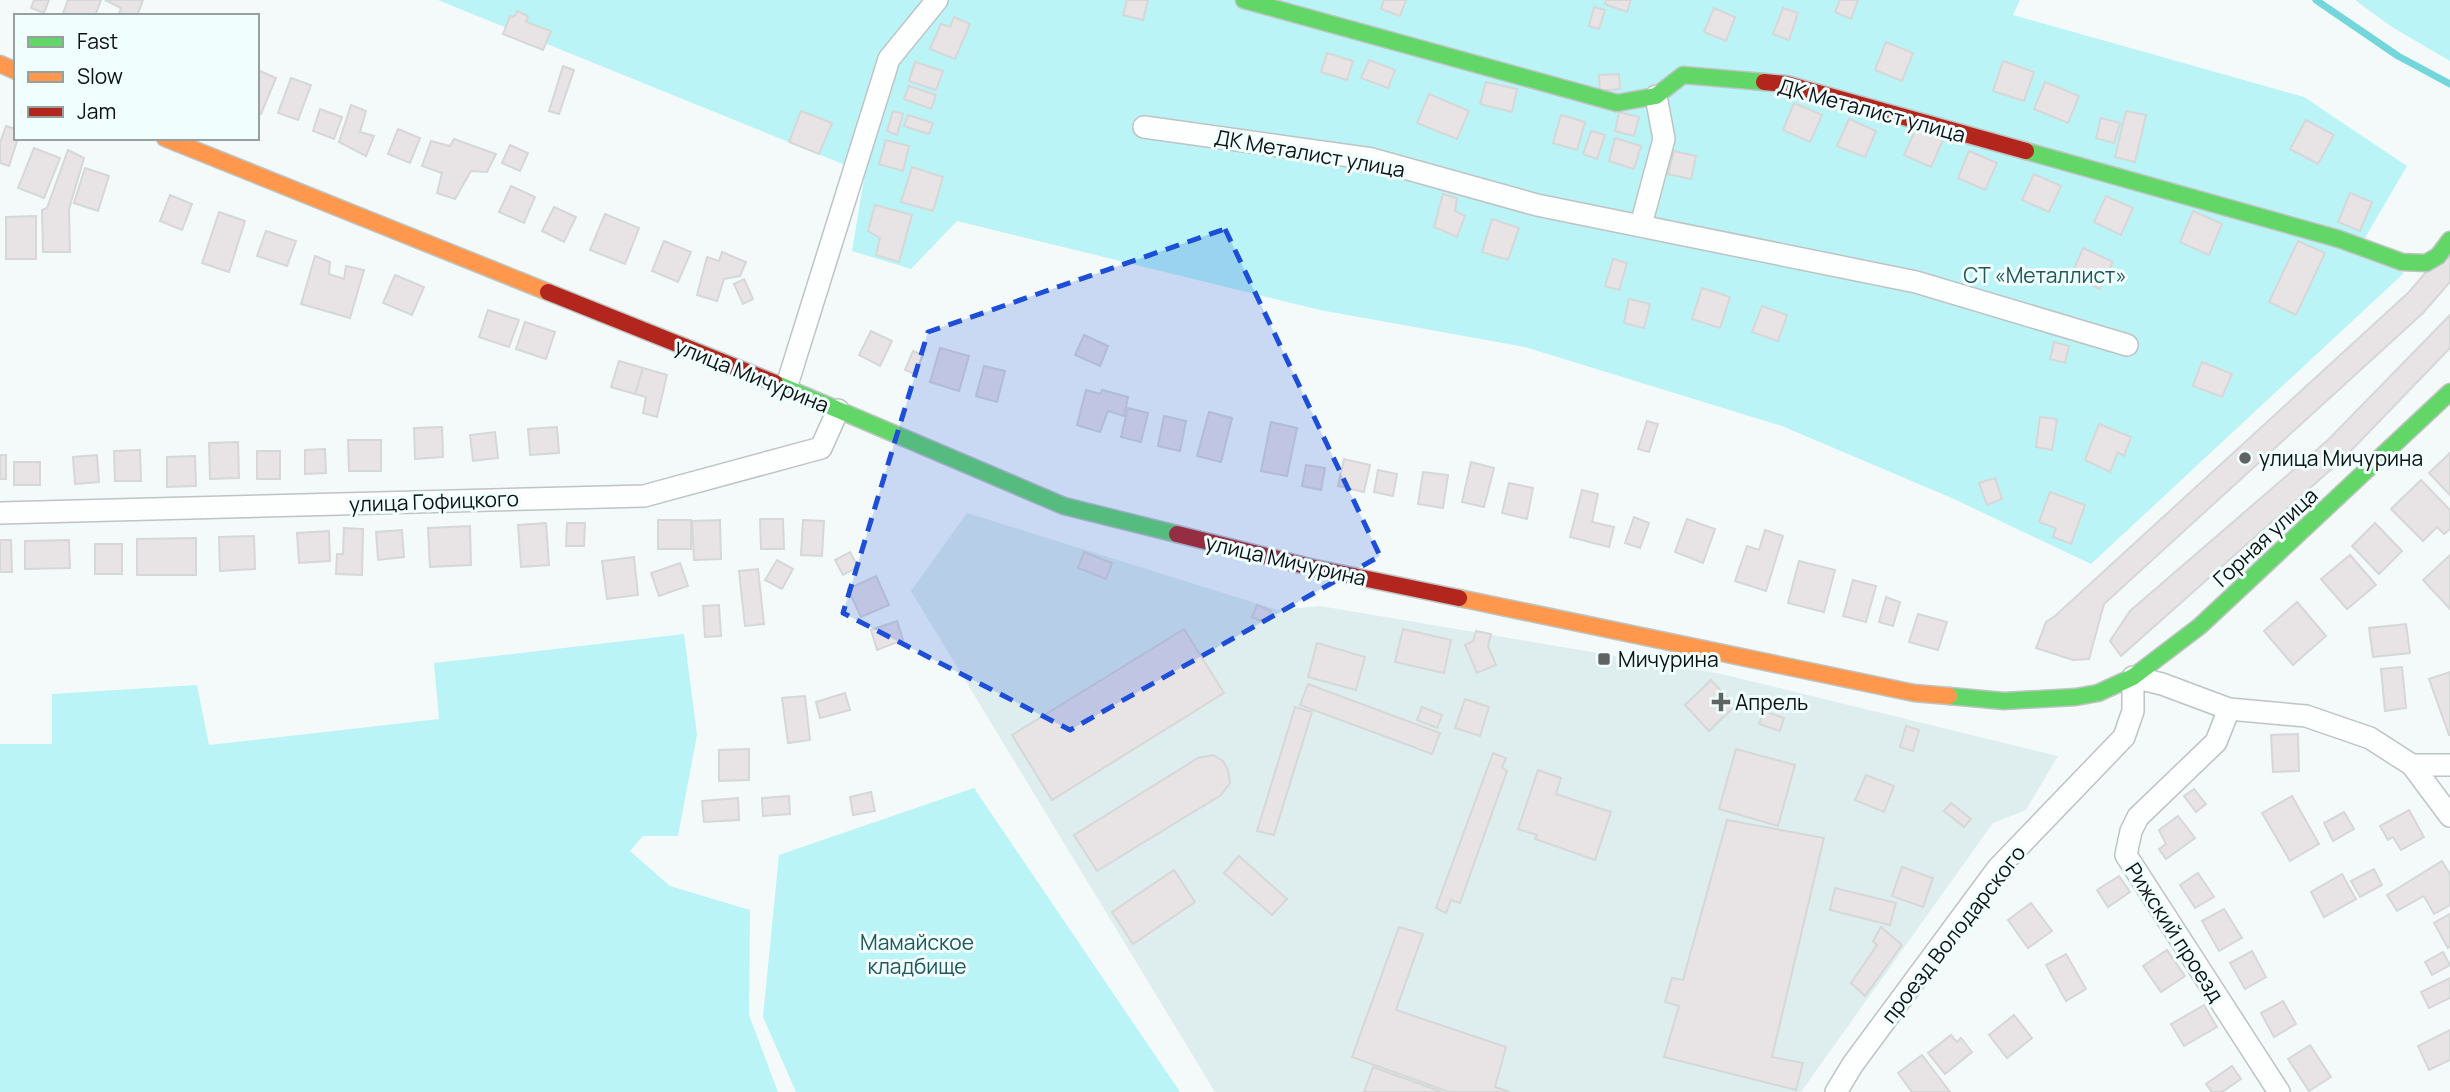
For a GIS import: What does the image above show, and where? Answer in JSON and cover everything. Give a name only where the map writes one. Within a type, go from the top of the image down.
[{"type":"street","points":[[786,388],[889,59],[937,0]]},
{"type":"street","name":"ДК Металист улица","points":[[1244,0],[1617,103],[1656,96],[1683,75],[1786,84],[2339,239],[2408,264],[2423,264],[2436,258],[2450,240]]},
{"type":"street","points":[[1641,225],[1664,139],[1656,96]]},
{"type":"street","name":"ДК Металист улица","points":[[1144,127],[1372,159],[1537,205],[1916,282],[2127,345]]},
{"type":"street","name":"улица Мичурина","points":[[170,140],[786,388],[1064,506],[1310,567],[1914,693],[2004,701],[2037,700],[2098,693],[2133,677]]},
{"type":"street","name":"Горная улица","points":[[2133,677],[2200,626],[2450,392]]},
{"type":"street","name":"улица Гофицкого","points":[[0,513],[644,496],[821,448],[838,410]]},
{"type":"street","points":[[2133,677],[2162,684],[2229,709],[2306,716],[2370,738],[2412,765],[2450,816]]},
{"type":"street","name":"проезд Володарского","points":[[1836,1092],[1998,868],[2124,737],[2133,711],[2133,677]]},
{"type":"street","name":"Рижский проезд","points":[[2229,709],[2216,743],[2138,817],[2131,831],[2126,855],[2279,1092]]},
{"type":"street","points":[[2412,765],[2450,765]]},
{"type":"highlighted area","points":[[1225,229],[1380,556],[1070,730],[843,613],[928,332]]},
{"type":"shaded area","points":[[967,513],[1278,610],[1320,606],[1722,674],[2058,756],[2026,810],[1993,823],[1801,1092],[1215,1092],[911,591]]},
{"type":"green space","name":"СТ «Металлист»","points":[[438,0],[2020,0],[2013,15],[2304,97],[2407,166],[2355,255],[2404,273],[2091,564],[1954,499],[1782,426],[1525,347],[1320,310],[957,221],[911,269],[852,251],[865,173]]},
{"type":"green space","points":[[2355,0],[2450,0],[2450,61],[2392,27]]},
{"type":"green space","points":[[684,634],[697,735],[678,836],[643,836],[630,851],[670,886],[750,910],[749,1015],[778,1092],[0,1092],[0,744],[52,744],[52,694],[197,685],[209,745],[439,719],[434,663]]},
{"type":"green space","name":"Мамайское кладбище","points":[[974,788],[1180,1092],[796,1092],[763,1017],[779,855]]},
{"type":"building","points":[[34,0],[49,0],[44,13],[31,8]]},
{"type":"building","points":[[68,0],[101,0],[96,14],[63,14]]},
{"type":"building","points":[[105,0],[143,0],[138,14],[119,14],[121,8]]},
{"type":"building","points":[[1127,0],[1148,0],[1143,20],[1123,15]]},
{"type":"building","points":[[1384,0],[1406,0],[1400,16],[1381,9]]},
{"type":"building","points":[[1606,0],[1631,0],[1627,12],[1605,4]]},
{"type":"building","points":[[1840,0],[1858,0],[1851,19],[1835,12]]},
{"type":"building","points":[[1594,7],[1605,10],[1599,29],[1589,26]]},
{"type":"building","points":[[1714,8],[1735,17],[1726,41],[1704,32]]},
{"type":"building","points":[[1783,8],[1798,13],[1789,40],[1773,34]]},
{"type":"building","points":[[517,11],[528,16],[526,22],[551,31],[543,50],[503,34],[510,16],[514,17]]},
{"type":"building","points":[[954,17],[970,24],[955,59],[930,49],[941,24],[950,27]]},
{"type":"building","points":[[1886,42],[1913,53],[1902,81],[1875,70]]},
{"type":"building","points":[[1327,53],[1353,61],[1347,80],[1321,72]]},
{"type":"building","points":[[1369,60],[1395,70],[1388,88],[1361,78]]},
{"type":"building","points":[[2003,61],[2034,72],[2024,101],[1993,91]]},
{"type":"building","points":[[915,62],[943,71],[936,90],[909,81]]},
{"type":"building","points":[[563,66],[574,70],[559,114],[549,111]]},
{"type":"building","points":[[259,70],[276,78],[259,114]]},
{"type":"building","points":[[1619,74],[1620,89],[1600,91],[1599,75]]},
{"type":"building","points":[[291,78],[311,85],[298,120],[278,113]]},
{"type":"building","points":[[1486,82],[1517,89],[1512,112],[1480,104]]},
{"type":"building","points":[[2045,82],[2079,96],[2068,123],[2034,109]]},
{"type":"building","points":[[909,86],[936,95],[931,109],[904,99]]},
{"type":"building","points":[[1429,94],[1469,111],[1457,139],[1417,123]]},
{"type":"building","points":[[1794,103],[1822,115],[1810,142],[1783,130]]},
{"type":"building","points":[[351,105],[366,111],[360,132],[374,136],[366,156],[339,142]]},
{"type":"building","points":[[320,109],[342,117],[334,139],[313,131]]},
{"type":"building","points":[[801,111],[832,123],[819,154],[789,142]]},
{"type":"building","points":[[893,111],[903,114],[897,135],[887,131]]},
{"type":"building","points":[[2126,111],[2146,115],[2135,162],[2115,157]]},
{"type":"building","points":[[1619,112],[1639,117],[1634,136],[1615,131]]},
{"type":"building","points":[[908,115],[933,123],[929,134],[904,126]]},
{"type":"building","points":[[1561,115],[1585,122],[1577,150],[1553,143]]},
{"type":"building","points":[[2101,118],[2120,123],[2114,143],[2096,138]]},
{"type":"building","points":[[1849,119],[1876,131],[1865,157],[1837,146]]},
{"type":"building","points":[[2306,120],[2334,135],[2318,164],[2290,149]]},
{"type":"building","points":[[6,126],[14,128],[14,140],[17,140],[9,166],[0,163],[0,143]]},
{"type":"building","points":[[398,129],[420,138],[410,163],[388,154]]},
{"type":"building","points":[[1916,129],[1943,140],[1931,167],[1904,155]]},
{"type":"building","points":[[1591,131],[1605,135],[1597,159],[1583,154]]},
{"type":"building","points":[[1615,138],[1641,146],[1634,169],[1609,161]]},
{"type":"building","points":[[454,139],[496,154],[487,172],[471,171],[455,199],[437,193],[442,173],[422,166],[431,141],[450,146]]},
{"type":"building","points":[[886,140],[909,146],[903,171],[879,164]]},
{"type":"building","points":[[510,145],[528,153],[520,171],[502,163]]},
{"type":"building","points":[[34,148],[60,158],[44,198],[18,188]]},
{"type":"building","points":[[68,150],[84,158],[69,209],[70,252],[43,252],[42,210],[47,208]]},
{"type":"building","points":[[1674,151],[1696,156],[1691,179],[1668,174]]},
{"type":"building","points":[[1969,151],[1997,163],[1985,190],[1958,178]]},
{"type":"building","points":[[912,167],[943,177],[933,211],[901,202]]},
{"type":"building","points":[[85,168],[109,176],[98,211],[74,203]]},
{"type":"building","points":[[2034,174],[2061,186],[2049,212],[2022,200]]},
{"type":"building","points":[[511,186],[535,197],[524,223],[499,212]]},
{"type":"building","points":[[2350,193],[2372,202],[2360,231],[2338,222]]},
{"type":"building","points":[[1443,194],[1457,198],[1455,211],[1465,216],[1457,237],[1434,227]]},
{"type":"building","points":[[170,195],[192,204],[182,230],[160,221]]},
{"type":"building","points":[[2106,196],[2133,208],[2121,235],[2094,222]]},
{"type":"building","points":[[875,205],[912,215],[899,262],[876,255],[880,238],[868,231]]},
{"type":"building","points":[[554,207],[576,217],[564,242],[542,231]]},
{"type":"building","points":[[2193,211],[2222,224],[2209,255],[2180,242]]},
{"type":"building","points":[[219,212],[245,221],[229,272],[202,263]]},
{"type":"building","points":[[605,214],[639,228],[625,264],[590,250]]},
{"type":"building","points":[[36,216],[36,259],[6,259],[6,217]]},
{"type":"building","points":[[1492,219],[1519,228],[1508,260],[1482,252]]},
{"type":"building","points":[[266,231],[296,241],[287,266],[257,256]]},
{"type":"building","points":[[664,241],[691,252],[678,282],[652,271]]},
{"type":"building","points":[[2298,241],[2325,253],[2296,315],[2269,302]]},
{"type":"building","name":"улица Мичурина","points":[[2450,244],[2450,282],[2423,313],[2104,604],[2089,659],[2073,660],[2036,648],[2046,622],[2409,292]]},
{"type":"building","points":[[2083,248],[2113,262],[2100,289],[2071,276]]},
{"type":"building","points":[[722,252],[746,262],[740,276],[724,279],[717,301],[697,295],[707,257],[719,261]]},
{"type":"building","points":[[315,256],[330,262],[329,274],[344,279],[346,266],[364,270],[350,318],[301,304]]},
{"type":"building","points":[[1613,259],[1627,263],[1619,290],[1605,286]]},
{"type":"building","points":[[395,275],[424,287],[412,315],[383,303]]},
{"type":"building","points":[[744,279],[753,299],[743,304],[734,284]]},
{"type":"building","points":[[1702,288],[1730,297],[1720,328],[1692,319]]},
{"type":"building","points":[[1629,299],[1650,304],[1644,328],[1624,323]]},
{"type":"building","points":[[1762,306],[1787,315],[1778,341],[1752,332]]},
{"type":"building","points":[[488,310],[519,320],[509,347],[479,337]]},
{"type":"building","points":[[2450,315],[2450,348],[2345,457],[2121,656],[2110,641],[2130,611],[2328,440]]},
{"type":"building","points":[[525,322],[555,332],[546,359],[516,349]]},
{"type":"building","points":[[871,331],[892,341],[880,366],[859,355]]},
{"type":"building","points":[[1084,335],[1108,346],[1100,366],[1075,355]]},
{"type":"building","points":[[2054,342],[2069,346],[2065,363],[2050,359]]},
{"type":"building","points":[[940,348],[969,356],[959,391],[930,382]]},
{"type":"building","points":[[913,351],[923,355],[915,374],[905,370]]},
{"type":"building","points":[[619,361],[643,368],[635,394],[611,387]]},
{"type":"building","points":[[2202,362],[2232,374],[2222,397],[2193,386]]},
{"type":"building","points":[[984,366],[1005,371],[997,402],[976,396]]},
{"type":"building","points":[[643,368],[667,375],[657,417],[643,413],[646,397],[635,394]]},
{"type":"building","points":[[1086,390],[1100,394],[1102,390],[1128,397],[1124,416],[1108,411],[1100,432],[1077,425]]},
{"type":"building","points":[[1128,408],[1148,413],[1141,442],[1121,437]]},
{"type":"building","points":[[1209,412],[1232,418],[1221,462],[1197,456]]},
{"type":"building","points":[[1164,416],[1186,421],[1180,451],[1158,446]]},
{"type":"building","points":[[2040,417],[2057,419],[2052,450],[2036,447]]},
{"type":"building","points":[[1647,421],[1658,424],[1649,452],[1638,449]]},
{"type":"building","points":[[1271,422],[1297,428],[1287,476],[1261,471]]},
{"type":"building","points":[[2099,424],[2131,437],[2124,456],[2118,452],[2110,472],[2085,460]]},
{"type":"building","points":[[442,427],[443,457],[415,459],[414,428]]},
{"type":"building","points":[[557,427],[559,453],[530,455],[528,429]]},
{"type":"building","points":[[495,432],[498,458],[473,461],[470,435]]},
{"type":"building","points":[[348,440],[381,440],[381,471],[349,471]]},
{"type":"building","points":[[238,442],[239,478],[210,479],[209,443]]},
{"type":"building","points":[[325,449],[326,473],[305,474],[305,450]]},
{"type":"building","points":[[140,450],[141,481],[115,481],[114,451]]},
{"type":"building","points":[[257,451],[280,451],[280,479],[257,479]]},
{"type":"building","points":[[2450,453],[2450,495],[2429,473]]},
{"type":"building","points":[[0,455],[6,455],[6,479],[0,479]]},
{"type":"building","points":[[97,455],[99,482],[75,484],[73,457]]},
{"type":"building","points":[[195,456],[196,486],[167,487],[167,457]]},
{"type":"building","points":[[1344,459],[1370,465],[1364,492],[1338,486]]},
{"type":"building","points":[[14,462],[40,462],[40,485],[14,485]]},
{"type":"building","points":[[1471,462],[1494,468],[1484,507],[1462,502]]},
{"type":"building","points":[[1306,465],[1325,468],[1321,490],[1302,486]]},
{"type":"building","points":[[1378,470],[1397,474],[1393,496],[1374,492]]},
{"type":"building","points":[[1423,472],[1448,475],[1443,508],[1418,504]]},
{"type":"building","points":[[1995,478],[2002,499],[1987,505],[1979,483]]},
{"type":"building","points":[[2421,480],[2450,510],[2450,529],[2444,534],[2437,527],[2423,541],[2391,509]]},
{"type":"building","points":[[1509,483],[1533,488],[1527,519],[1502,513]]},
{"type":"building","points":[[1582,490],[1598,494],[1592,522],[1614,527],[1609,547],[1570,537]]},
{"type":"building","points":[[2050,492],[2085,505],[2071,544],[2053,537],[2056,528],[2039,522]]},
{"type":"building","points":[[1634,517],[1649,523],[1640,548],[1625,543]]},
{"type":"building","points":[[760,519],[783,519],[784,549],[761,549]]},
{"type":"building","points":[[1687,519],[1715,529],[1703,563],[1675,552]]},
{"type":"building","points":[[658,520],[691,520],[691,549],[658,549]]},
{"type":"building","points":[[720,520],[721,559],[694,560],[692,521]]},
{"type":"building","points":[[803,520],[824,521],[822,556],[801,555]]},
{"type":"building","points":[[546,523],[549,565],[521,567],[518,525]]},
{"type":"building","points":[[567,523],[585,523],[584,546],[566,546]]},
{"type":"building","points":[[2375,523],[2402,551],[2379,574],[2352,546]]},
{"type":"building","points":[[470,526],[471,565],[430,567],[428,528]]},
{"type":"building","points":[[344,528],[363,529],[362,575],[336,574],[337,554],[343,554]]},
{"type":"building","points":[[402,530],[404,557],[378,560],[376,532]]},
{"type":"building","points":[[1765,530],[1783,536],[1766,591],[1735,581],[1747,546],[1759,550]]},
{"type":"building","points":[[329,531],[330,561],[299,563],[297,533]]},
{"type":"building","points":[[254,536],[255,569],[220,571],[219,537]]},
{"type":"building","points":[[196,538],[196,575],[137,575],[137,539]]},
{"type":"building","points":[[0,540],[11,540],[12,572],[0,572]]},
{"type":"building","points":[[69,540],[70,568],[25,569],[25,541]]},
{"type":"building","points":[[95,544],[122,544],[122,574],[95,574]]},
{"type":"building","points":[[850,552],[858,567],[843,575],[835,560]]},
{"type":"building","points":[[1084,552],[1112,563],[1106,579],[1078,568]]},
{"type":"building","points":[[2350,555],[2376,585],[2347,609],[2321,579]]},
{"type":"building","points":[[2450,555],[2450,609],[2423,580]]},
{"type":"building","points":[[634,557],[638,595],[607,599],[602,561]]},
{"type":"building","points":[[777,560],[793,569],[782,589],[765,580]]},
{"type":"building","points":[[1799,561],[1835,570],[1824,612],[1788,603]]},
{"type":"building","points":[[680,563],[688,586],[659,596],[651,573]]},
{"type":"building","points":[[758,569],[764,624],[745,626],[739,571]]},
{"type":"building","points":[[876,576],[889,605],[861,617],[848,589]]},
{"type":"building","points":[[1853,580],[1876,586],[1866,622],[1843,616]]},
{"type":"building","points":[[1886,597],[1900,602],[1893,626],[1879,622]]},
{"type":"building","points":[[2297,602],[2326,636],[2293,665],[2264,631]]},
{"type":"building","points":[[719,605],[721,636],[705,637],[703,606]]},
{"type":"building","points":[[1257,605],[1271,611],[1265,623],[1252,617]]},
{"type":"building","points":[[1918,614],[1947,622],[1938,650],[1909,642]]},
{"type":"building","points":[[897,621],[903,640],[877,650],[871,630]]},
{"type":"building","points":[[2406,624],[2410,653],[2373,657],[2369,628]]},
{"type":"building","points":[[1184,629],[1224,693],[1052,800],[1012,735]]},
{"type":"building","points":[[1403,629],[1451,640],[1444,673],[1395,662]]},
{"type":"building","points":[[1476,631],[1491,634],[1488,646],[1496,665],[1477,673],[1465,645],[1473,641]]},
{"type":"building","points":[[1317,643],[1365,657],[1356,690],[1308,677]]},
{"type":"building","points":[[2402,667],[2406,708],[2385,711],[2381,669]]},
{"type":"building","points":[[2450,672],[2450,735],[2449,735],[2429,679]]},
{"type":"building","points":[[1711,680],[1735,706],[1709,731],[1685,705]]},
{"type":"building","points":[[1308,684],[1440,733],[1432,754],[1300,705]]},
{"type":"building","points":[[845,693],[850,710],[820,718],[816,702]]},
{"type":"building","points":[[805,696],[810,740],[788,743],[782,698]]},
{"type":"building","points":[[1465,699],[1489,707],[1480,736],[1455,728]]},
{"type":"building","points":[[1295,707],[1312,712],[1274,835],[1257,831]]},
{"type":"building","points":[[1422,707],[1442,715],[1437,728],[1417,720]]},
{"type":"building","points":[[1764,711],[1784,718],[1780,731],[1759,724]]},
{"type":"building","points":[[1906,726],[1919,730],[1913,751],[1900,747]]},
{"type":"building","points":[[2298,734],[2299,771],[2273,772],[2271,735]]},
{"type":"building","points":[[749,749],[749,780],[719,781],[719,750]]},
{"type":"building","points":[[1736,749],[1795,765],[1778,826],[1719,809]]},
{"type":"building","points":[[1493,753],[1506,758],[1502,767],[1507,771],[1460,903],[1451,900],[1446,913],[1436,908]]},
{"type":"building","points":[[1213,755],[1223,761],[1228,770],[1230,783],[1221,795],[1097,871],[1074,835],[1198,758]]},
{"type":"building","points":[[1538,770],[1561,778],[1556,794],[1611,812],[1595,860],[1535,839],[1537,835],[1518,829]]},
{"type":"building","points":[[1866,775],[1894,786],[1884,812],[1855,800]]},
{"type":"building","points":[[2194,789],[2206,804],[2196,812],[2184,796]]},
{"type":"building","points":[[871,792],[875,811],[853,815],[850,797]]},
{"type":"building","points":[[789,796],[790,814],[763,816],[762,798]]},
{"type":"building","points":[[2292,796],[2319,844],[2290,861],[2262,813]]},
{"type":"building","points":[[738,798],[739,820],[704,822],[702,801]]},
{"type":"building","points":[[1951,803],[1971,819],[1964,827],[1944,811]]},
{"type":"building","points":[[2409,810],[2424,837],[2401,850],[2393,837],[2388,840],[2380,826]]},
{"type":"building","points":[[2344,812],[2354,829],[2333,841],[2324,823]]},
{"type":"building","points":[[2178,816],[2195,838],[2166,859],[2159,849],[2166,844],[2159,830]]},
{"type":"building","points":[[1727,820],[1824,838],[1772,1057],[1803,1063],[1796,1090],[1664,1057],[1679,1006],[1665,1002],[1672,978],[1683,980]]},
{"type":"building","points":[[1239,856],[1287,899],[1272,915],[1224,873]]},
{"type":"building","points":[[2442,861],[2450,874],[2450,905],[2434,914],[2424,896],[2397,911],[2387,895]]},
{"type":"building","points":[[1902,867],[1933,878],[1923,907],[1892,896]]},
{"type":"building","points":[[2374,869],[2382,885],[2360,897],[2351,881]]},
{"type":"building","points":[[1174,870],[1195,902],[1133,944],[1112,912]]},
{"type":"building","points":[[2198,873],[2214,897],[2195,908],[2180,885]]},
{"type":"building","points":[[2342,874],[2356,899],[2324,917],[2311,892]]},
{"type":"building","points":[[2119,876],[2130,892],[2108,907],[2097,890]]},
{"type":"building","points":[[1835,888],[1896,903],[1890,925],[1830,910]]},
{"type":"building","points":[[2031,903],[2052,931],[2028,948],[2008,920]]},
{"type":"building","points":[[2224,909],[2242,938],[2219,951],[2202,921]]},
{"type":"building","points":[[2450,914],[2450,946],[2448,948],[2434,923]]},
{"type":"building","points":[[1399,927],[1423,934],[1396,1010],[1506,1047],[1495,1087],[1510,1092],[1449,1092],[1352,1057]]},
{"type":"building","points":[[1881,927],[1902,945],[1865,996],[1851,983],[1877,945],[1873,941]]},
{"type":"building","points":[[2167,950],[2185,976],[2161,992],[2143,966]]},
{"type":"building","points":[[2252,951],[2266,977],[2245,989],[2230,963]]},
{"type":"building","points":[[2443,952],[2450,965],[2432,975],[2425,962]]},
{"type":"building","points":[[2066,954],[2086,989],[2066,1001],[2046,965]]},
{"type":"building","points":[[2450,978],[2450,998],[2429,1008],[2421,992]]},
{"type":"building","points":[[2283,1001],[2296,1024],[2274,1037],[2261,1013]]},
{"type":"building","points":[[2204,1005],[2217,1027],[2184,1046],[2171,1024]]},
{"type":"building","points":[[2014,1015],[2032,1038],[2007,1058],[1989,1035]]},
{"type":"building","points":[[2450,1030],[2450,1060],[2429,1070],[2418,1046]]},
{"type":"building","points":[[1951,1035],[1957,1042],[1961,1038],[1972,1052],[1945,1074],[1928,1053]]},
{"type":"building","points":[[2310,1045],[2331,1077],[2309,1091],[2288,1059]]},
{"type":"building","points":[[1922,1055],[1950,1092],[1912,1092],[1898,1073]]},
{"type":"building","points":[[2232,1066],[2241,1079],[2222,1092],[2212,1092],[2206,1084]]},
{"type":"building","points":[[1373,1067],[1442,1092],[1364,1092]]},
{"type":"waterway","points":[[2316,0],[2398,56],[2450,84]]},
{"type":"traffic: fast","points":[[1244,0],[1617,103],[1656,96],[1683,75],[1764,82]]},
{"type":"traffic: fast","points":[[2026,151],[2339,239],[2402,262],[2426,263],[2438,256],[2450,240]]},
{"type":"traffic: fast","points":[[775,383],[1064,506],[1177,534]]},
{"type":"traffic: fast","points":[[1949,696],[2004,701],[2076,697],[2098,693],[2133,677],[2200,626],[2450,392]]},
{"type":"traffic: slow","points":[[0,64],[14,70]]},
{"type":"traffic: slow","points":[[170,140],[548,292]]},
{"type":"traffic: slow","points":[[1459,598],[1914,693],[1949,696]]},
{"type":"traffic: jam","points":[[1764,82],[1786,84],[2026,151]]},
{"type":"traffic: jam","points":[[548,292],[775,383]]},
{"type":"traffic: jam","points":[[1177,534],[1310,567],[1459,598]]},
{"type":"place","name":"улица Мичурина","points":[[2245,458]]},
{"type":"place","name":"Мичурина","points":[[1604,659]]},
{"type":"place","name":"Апрель","points":[[1721,702]]}]
